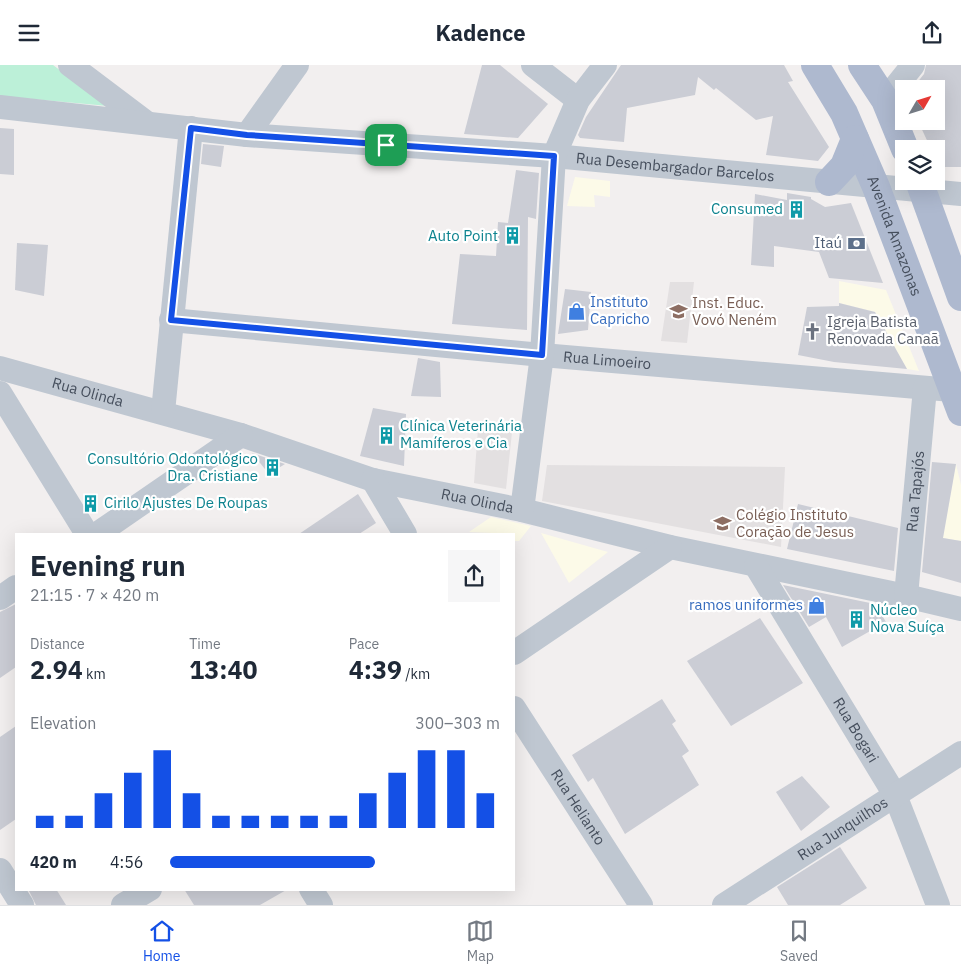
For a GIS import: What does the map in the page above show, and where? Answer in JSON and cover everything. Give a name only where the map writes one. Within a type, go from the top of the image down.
[{"type":"main road","name":"Avenida Amazonas","points":[[815,65],[844,113],[876,187],[957,401]]},
{"type":"main road","points":[[862,65],[885,100],[901,140]]},
{"type":"main road","points":[[829,182],[844,166],[855,139]]},
{"type":"main road","points":[[921,190],[961,297]]},
{"type":"street","points":[[70,65],[148,124]]},
{"type":"street","points":[[247,135],[296,65]]},
{"type":"street","points":[[533,65],[578,100]]},
{"type":"street","points":[[522,510],[542,355],[554,156],[578,100],[604,65]]},
{"type":"street","points":[[885,100],[913,65]]},
{"type":"street","name":"Rua Desembargador Barcelos","points":[[0,107],[247,135],[554,156],[876,187],[895,187]]},
{"type":"street","points":[[162,412],[191,128]]},
{"type":"street","name":"Rua Desembargador Barcelos","points":[[940,190],[961,194]]},
{"type":"street","name":"Rua Limoeiro","points":[[171,320],[542,355],[925,388],[957,401]]},
{"type":"street","name":"Rua Olinda","points":[[0,368],[241,435],[373,480],[522,510],[670,547],[961,609]]},
{"type":"street","name":"Rua Tapajós","points":[[906,596],[925,388]]},
{"type":"street","points":[[0,393],[86,533]]},
{"type":"street","points":[[98,533],[241,435]]},
{"type":"street","points":[[373,480],[404,533]]},
{"type":"street","points":[[515,652],[670,547]]},
{"type":"street","name":"Rua Bogari","points":[[756,566],[896,795],[938,905]]},
{"type":"street","points":[[0,598],[15,588]]},
{"type":"street","name":"Rua Helianto","points":[[515,710],[641,905]]},
{"type":"street","name":"Rua Junquilhos","points":[[724,905],[961,753]]},
{"type":"street","points":[[0,870],[22,905]]},
{"type":"street","points":[[123,905],[147,891]]},
{"type":"street","points":[[312,891],[321,905]]},
{"type":"shaded area","points":[[575,177],[610,181],[610,197],[594,195],[595,207],[567,206]]},
{"type":"shaded area","points":[[839,281],[886,290],[919,371],[907,369],[875,312],[839,303]]},
{"type":"shaded area","name":"Inst. Educ. Vovó Neném","points":[[670,282],[694,282],[687,343],[661,341]]},
{"type":"shaded area","points":[[478,429],[512,432],[506,489],[474,483]]},
{"type":"shaded area","points":[[956,464],[961,485],[961,541],[943,538]]},
{"type":"shaded area","name":"Colégio Instituto Coração de Jesus","points":[[547,465],[785,467],[781,547],[542,501]]},
{"type":"shaded area","points":[[491,517],[531,526],[519,541],[515,541],[515,533],[469,532]]},
{"type":"shaded area","points":[[541,533],[608,552],[569,583]]},
{"type":"green space","points":[[0,65],[53,65],[108,106],[0,96]]},
{"type":"building","points":[[482,65],[500,65],[548,104],[518,138],[464,134]]},
{"type":"building","points":[[621,65],[784,65],[793,81],[788,82],[829,147],[818,161],[766,155],[773,116],[756,120],[716,88],[714,90],[698,77],[695,95],[627,108],[624,142],[580,138],[578,135],[586,117]]},
{"type":"building","points":[[926,65],[961,65],[961,167],[945,167],[945,140],[927,140],[922,130],[945,130],[945,80],[919,80],[924,74]]},
{"type":"building","points":[[0,128],[14,129],[14,175],[0,174]]},
{"type":"building","points":[[203,144],[224,146],[221,167],[201,164]]},
{"type":"building","points":[[516,170],[539,173],[536,219],[528,217],[527,330],[452,324],[460,254],[496,256],[498,222],[508,223]]},
{"type":"building","points":[[787,193],[811,197],[811,199],[825,207],[851,203],[883,283],[829,278],[819,252],[774,246],[774,267],[751,265],[755,194],[787,200]]},
{"type":"building","points":[[17,243],[48,245],[44,296],[15,290]]},
{"type":"building","name":"Instituto Capricho","points":[[565,289],[591,292],[588,330],[558,334]]},
{"type":"building","points":[[839,303],[875,312],[907,369],[834,362],[798,355],[807,307],[839,306]]},
{"type":"building","points":[[418,358],[440,362],[441,397],[411,396]]},
{"type":"building","name":"Clínica Veterinária Mamíferos e Cia","points":[[373,408],[406,414],[404,466],[360,456]]},
{"type":"building","name":"Consultório Odontológico Dra. Cristiane","points":[[252,453],[285,464],[269,474]]},
{"type":"building","points":[[932,462],[956,464],[943,538],[961,541],[961,583],[922,572]]},
{"type":"building","points":[[358,494],[376,523],[361,533],[300,533]]},
{"type":"building","points":[[798,504],[898,528],[894,571],[787,549]]},
{"type":"building","points":[[783,585],[875,604],[886,622],[842,647],[826,617],[809,627]]},
{"type":"building","points":[[15,604],[15,668],[0,678],[0,612]]},
{"type":"building","points":[[760,618],[803,683],[731,726],[687,661]]},
{"type":"building","points":[[662,699],[676,721],[672,724],[689,751],[682,756],[699,785],[625,834],[593,778],[588,782],[572,755]]},
{"type":"building","points":[[15,727],[15,820],[0,830],[0,737]]},
{"type":"building","points":[[802,776],[830,807],[801,831],[776,792]]},
{"type":"building","points":[[840,847],[867,888],[840,905],[788,905],[777,887]]},
{"type":"building","points":[[29,891],[57,891],[66,905],[36,905]]},
{"type":"building","points":[[185,891],[284,891],[260,905],[194,905]]},
{"type":"place","name":"Consumed","points":[[797,209]]},
{"type":"place","name":"Auto Point","points":[[512,236]]},
{"type":"place","name":"Itaú","points":[[856,243]]},
{"type":"place","name":"Instituto Capricho","points":[[576,311]]},
{"type":"place","name":"Inst. Educ. Vovó Neném","points":[[678,312]]},
{"type":"place","name":"Igreja Batista Renovada Canaã","points":[[813,331]]},
{"type":"place","name":"Clínica Veterinária Mamíferos e Cia","points":[[386,435]]},
{"type":"place","name":"Consultório Odontológico Dra. Cristiane","points":[[272,468]]},
{"type":"place","name":"Cirilo Ajustes De Roupas","points":[[90,503]]},
{"type":"place","name":"Colégio Instituto Coração de Jesus","points":[[722,524]]},
{"type":"place","name":"ramos uniformes","points":[[817,605]]},
{"type":"place","name":"Núcleo Nova Suíça","points":[[856,619]]},
{"type":"route","points":[[191,128],[247,135],[386,145],[554,156],[542,355],[171,320],[191,128]]}]
